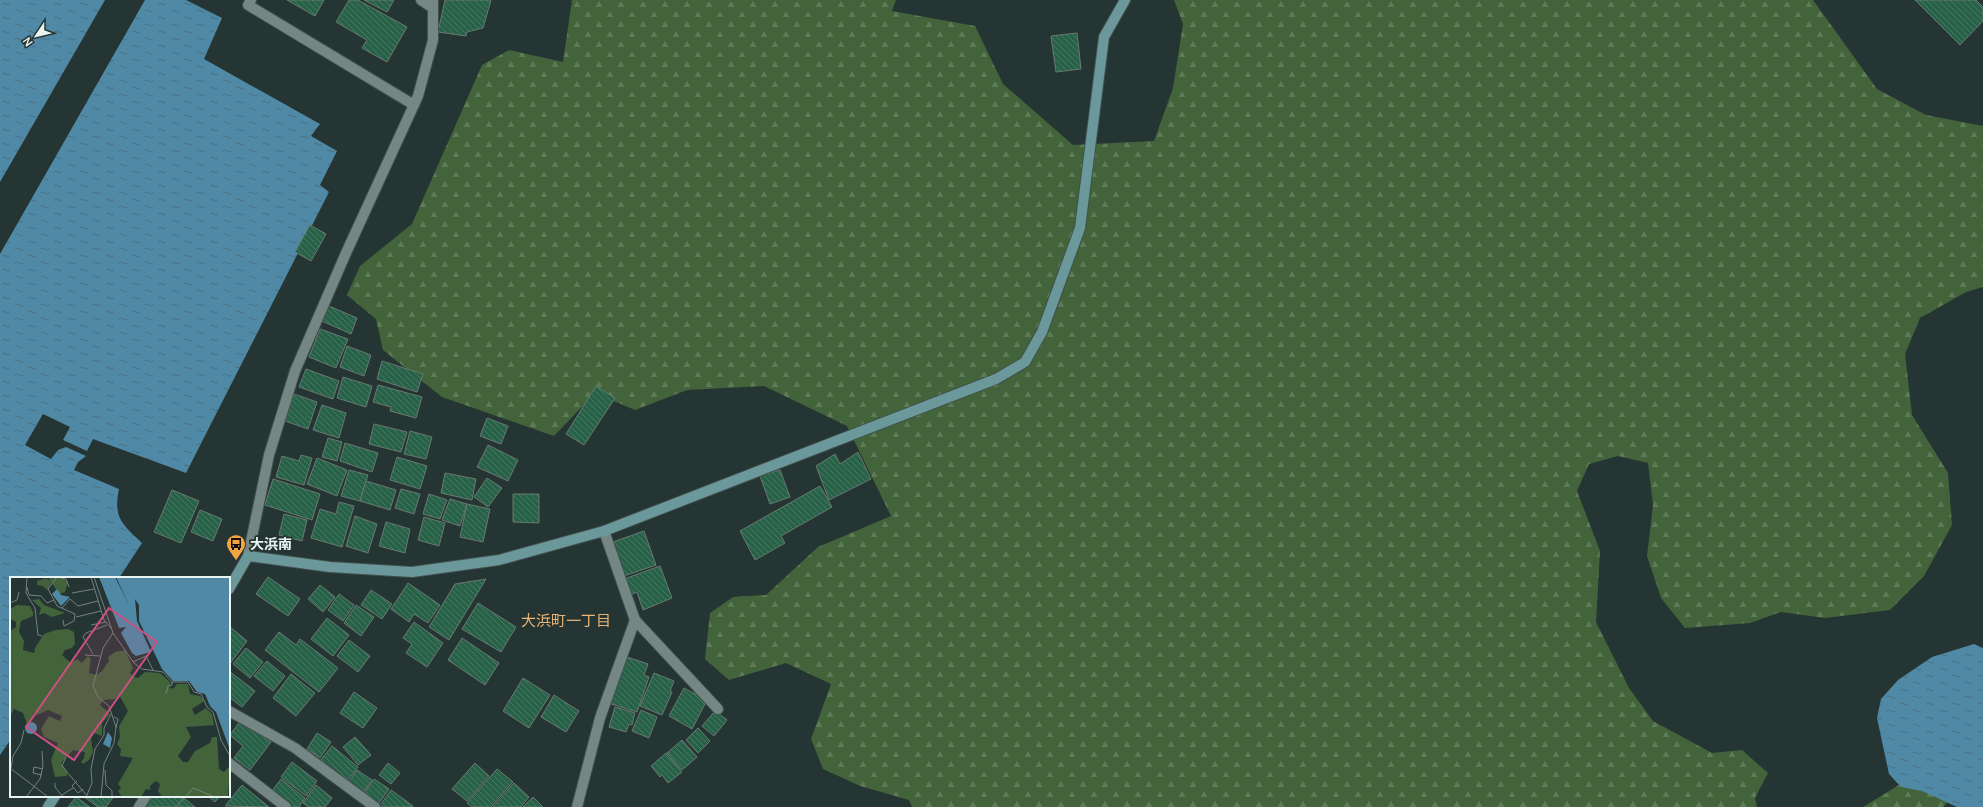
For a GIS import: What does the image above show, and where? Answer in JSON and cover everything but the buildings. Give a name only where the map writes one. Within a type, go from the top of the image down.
[{"type":"street","points":[[251,0],[248,5],[414,105]]},
{"type":"street","points":[[230,587],[248,556],[269,454],[295,371],[346,253],[418,96],[432,40],[433,4],[421,0]]},
{"type":"street","points":[[248,556],[330,567],[412,572],[499,560],[604,531],[996,379],[1025,362],[1042,332],[1080,228],[1104,37],[1125,0]]},
{"type":"street","points":[[604,531],[635,620],[718,709]]},
{"type":"street","points":[[577,807],[600,718],[635,620]]},
{"type":"street","points":[[230,712],[295,748],[375,807]]},
{"type":"street","points":[[230,764],[286,807]]},
{"type":"street","points":[[48,807],[54,797]]},
{"type":"street","points":[[139,807],[145,797]]},
{"type":"green space","points":[[572,0],[896,0],[892,11],[975,26],[1003,84],[1073,145],[1154,141],[1173,88],[1183,24],[1174,0],[1813,0],[1877,89],[1926,115],[1983,126],[1983,287],[1966,292],[1920,318],[1905,354],[1912,415],[1948,473],[1952,525],[1924,576],[1890,610],[1825,618],[1781,612],[1750,623],[1685,628],[1661,598],[1647,556],[1653,505],[1648,463],[1618,456],[1589,464],[1577,491],[1600,551],[1596,622],[1629,688],[1653,721],[1712,753],[1742,750],[1768,773],[1755,798],[1757,807],[912,807],[909,800],[860,786],[823,769],[811,739],[831,684],[786,663],[729,680],[705,659],[710,613],[733,597],[766,595],[818,547],[891,516],[847,426],[764,386],[687,390],[635,410],[595,393],[554,436],[442,397],[383,350],[376,319],[347,295],[360,266],[412,224],[482,65],[509,50],[563,62]]},
{"type":"green space","points":[[1917,774],[1973,776],[1943,807],[1863,807]]},
{"type":"water","points":[[0,0],[105,0],[0,182]]},
{"type":"water","points":[[145,0],[186,0],[222,18],[204,59],[320,124],[311,136],[337,151],[320,185],[329,192],[186,473],[93,439],[87,451],[63,440],[70,427],[43,414],[25,445],[51,459],[58,450],[66,447],[86,456],[78,462],[74,470],[119,489],[117,499],[118,514],[124,525],[142,543],[120,577],[10,577],[10,740],[0,755],[0,254]]},
{"type":"water","points":[[1974,644],[1983,648],[1983,807],[1957,807],[1922,791],[1901,787],[1889,774],[1877,718],[1881,699],[1898,680],[1932,657]]},
{"type":"place","name":"大浜南","points":[[236,561]]},
{"type":"district","name":"大浜町一丁目","points":[[566,621]]}]
